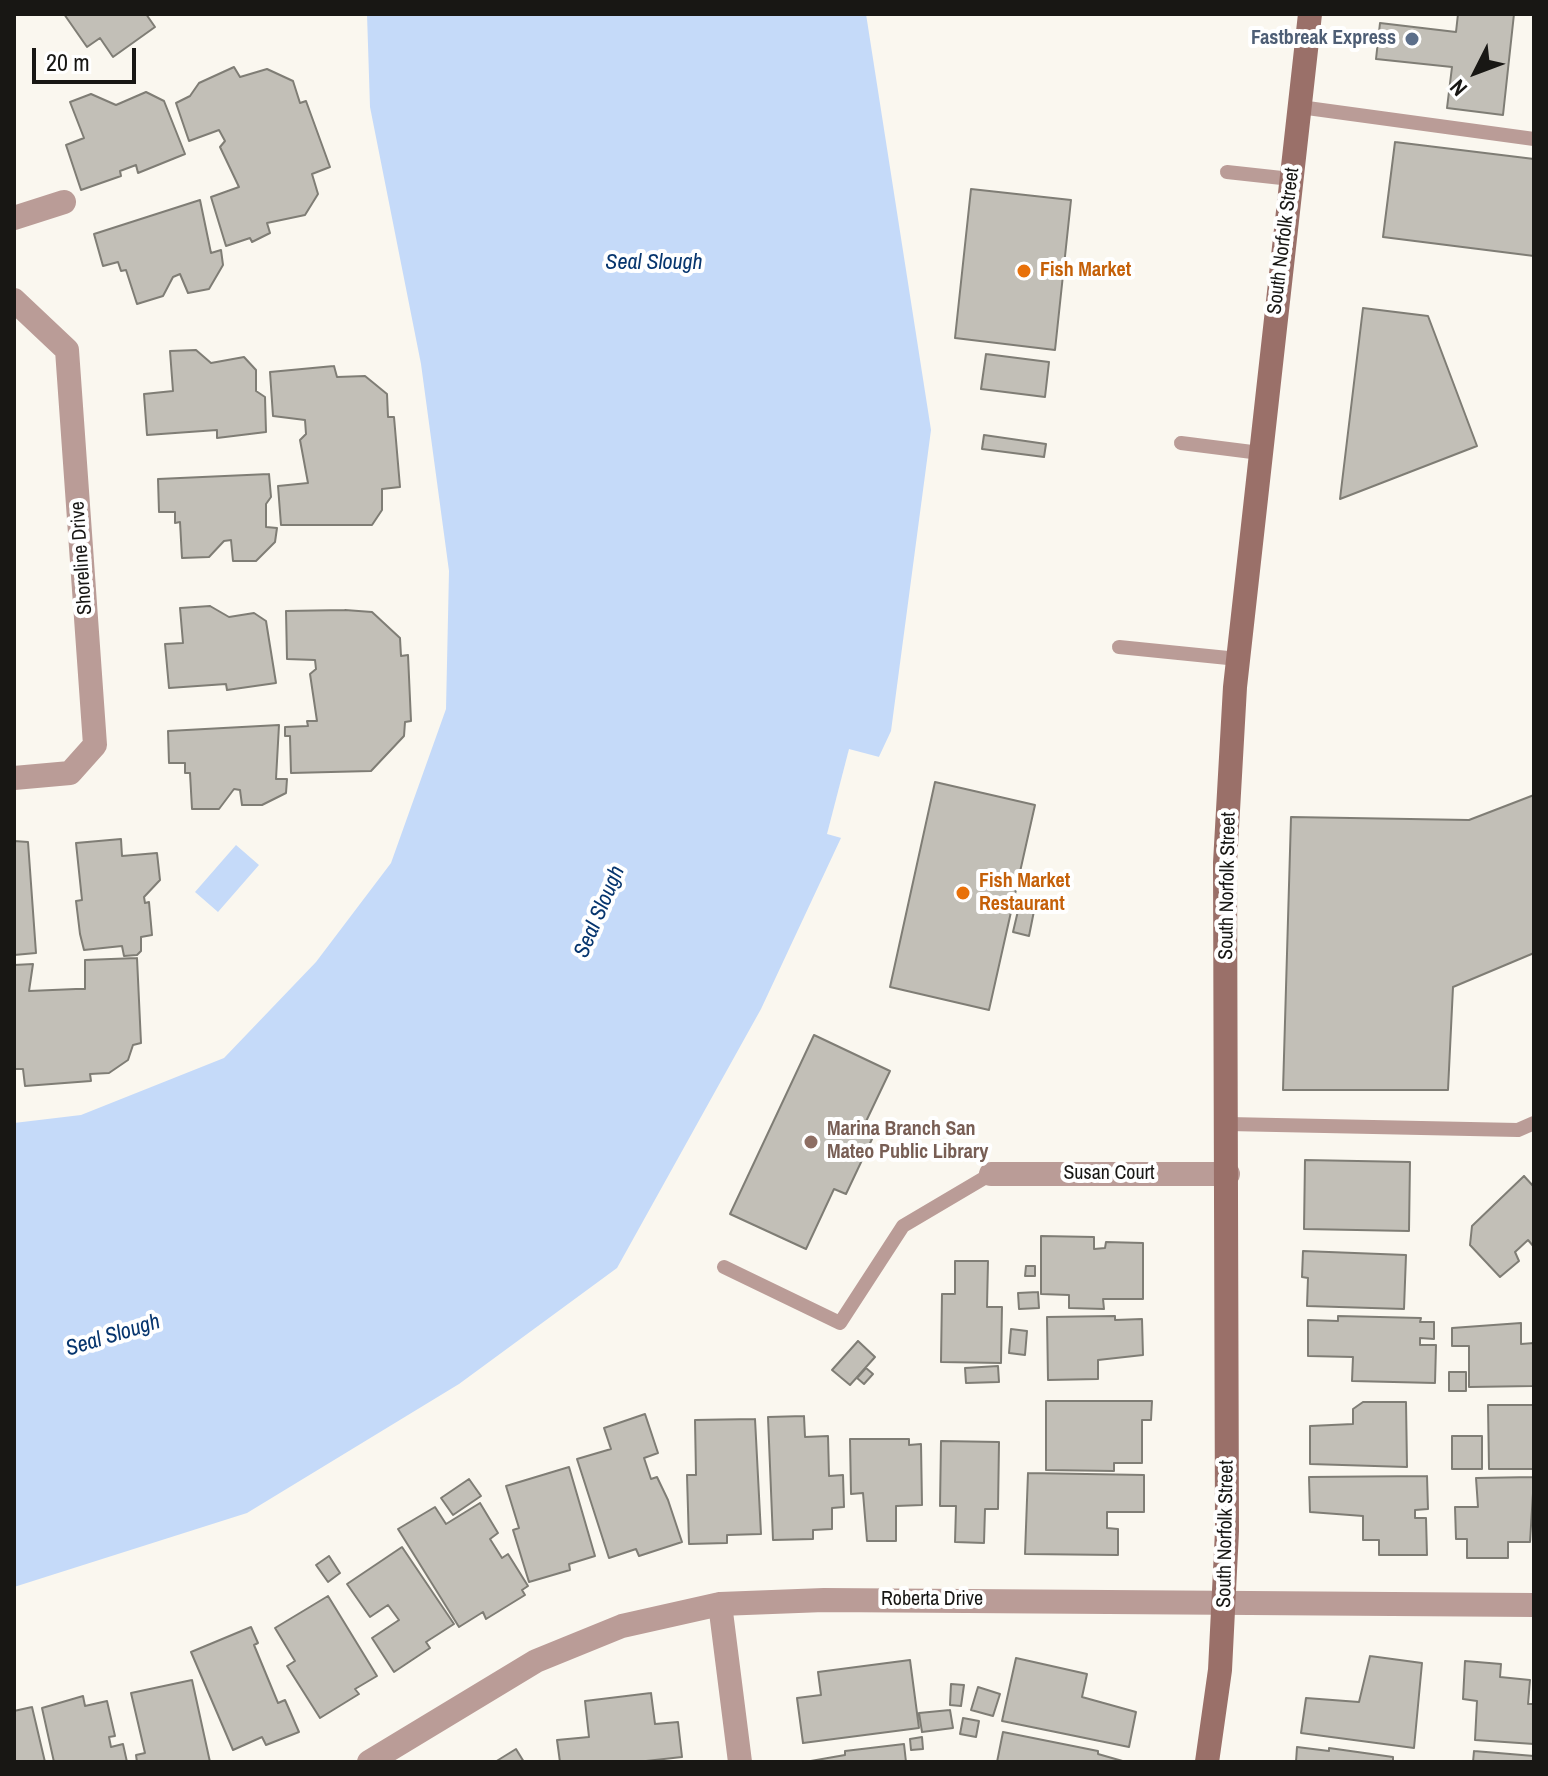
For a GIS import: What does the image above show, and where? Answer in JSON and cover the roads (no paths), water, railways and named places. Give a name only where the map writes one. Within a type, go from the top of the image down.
[{"type":"main road","name":"South Norfolk Street","points":[[1207,1762],[1225,1603],[1228,1124],[1225,863],[1238,659],[1310,14]]},
{"type":"street","points":[[14,218],[64,202]]},
{"type":"street","name":"Shoreline Drive","points":[[14,300],[67,350],[95,745],[70,773],[14,778],[14,763]]},
{"type":"street","name":"Susan Court","points":[[991,1174],[1228,1174]]},
{"type":"street","name":"Roberta Drive","points":[[369,1762],[536,1661],[622,1626],[720,1604],[824,1600],[1534,1605]]},
{"type":"street","points":[[720,1604],[740,1762]]},
{"type":"lane","points":[[1300,107],[1534,139]]},
{"type":"lane","points":[[1227,172],[1291,179]]},
{"type":"lane","points":[[1181,443],[1260,453]]},
{"type":"lane","points":[[1119,647],[1238,659]]},
{"type":"lane","points":[[1228,1124],[1518,1130],[1534,1123]]},
{"type":"lane","points":[[724,1267],[840,1323],[903,1226],[991,1174]]},
{"type":"water","name":"Seal Slough","points":[[367,14],[866,14],[931,430],[891,731],[761,1009],[617,1268],[459,1384],[247,1513],[14,1587],[14,1123],[81,1115],[224,1058],[316,962],[391,863],[446,709],[449,571],[421,364],[370,107]]},
{"type":"water","points":[[236,845],[259,865],[218,912],[195,892]]},
{"type":"place","name":"Fastbreak Express","points":[[1412,39]]},
{"type":"place","name":"Fish Market","points":[[1024,271]]},
{"type":"place","name":"Fish Market Restaurant","points":[[963,893]]},
{"type":"place","name":"Marina Branch San Mateo Public Library","points":[[811,1142]]}]
